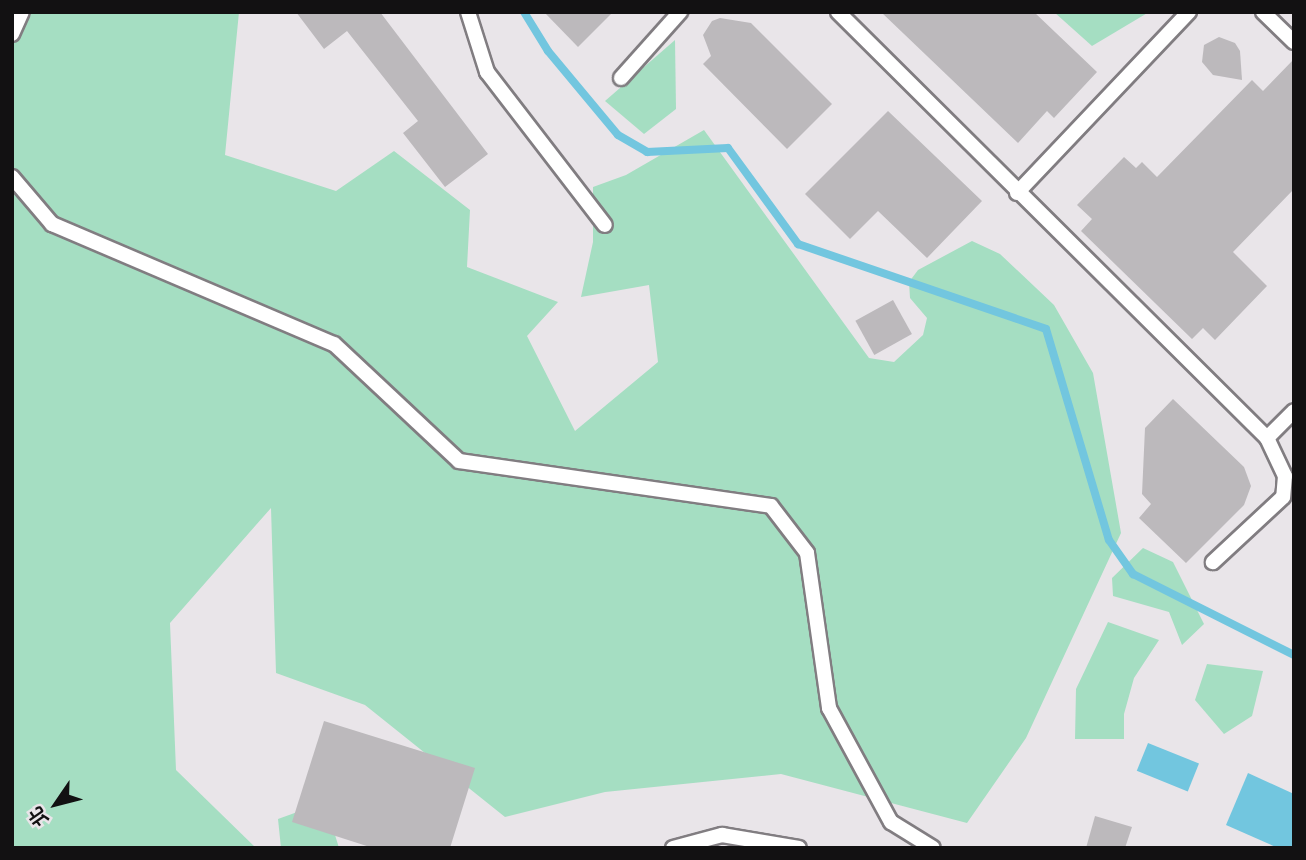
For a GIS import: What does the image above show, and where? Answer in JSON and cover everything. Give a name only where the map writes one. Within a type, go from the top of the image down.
[{"type":"lane","points":[[12,34],[22,12]]},
{"type":"lane","points":[[468,12],[487,72],[605,225]]},
{"type":"lane","points":[[621,78],[680,12]]},
{"type":"lane","points":[[838,12],[1017,193],[1267,438],[1285,476],[1283,498],[1213,562]]},
{"type":"lane","points":[[1017,193],[1189,12]]},
{"type":"lane","points":[[1263,12],[1294,43]]},
{"type":"lane","points":[[12,177],[52,224],[334,344],[459,461],[771,506],[807,553],[829,708],[891,822],[933,848]]},
{"type":"lane","points":[[1267,438],[1294,411]]},
{"type":"lane","points":[[673,848],[722,835],[799,848]]},
{"type":"green space","points":[[12,12],[239,12],[225,155],[336,191],[394,151],[470,210],[467,267],[558,302],[527,336],[575,431],[658,362],[649,285],[581,297],[593,242],[593,187],[626,175],[704,130],[869,358],[894,362],[923,335],[927,318],[910,298],[909,282],[918,270],[972,241],[1000,254],[1054,305],[1093,373],[1121,533],[1026,738],[967,823],[781,774],[605,792],[505,817],[365,705],[276,673],[271,508],[170,623],[176,770],[256,848],[12,848]]},
{"type":"green space","points":[[1054,12],[1149,12],[1092,46]]},
{"type":"green space","points":[[675,40],[676,109],[644,134],[605,101]]},
{"type":"green space","points":[[1143,548],[1173,562],[1204,624],[1182,645],[1169,612],[1113,596],[1112,578]]},
{"type":"green space","points":[[1108,622],[1159,640],[1134,678],[1124,714],[1124,739],[1075,739],[1076,689]]},
{"type":"green space","points":[[1207,664],[1263,671],[1252,716],[1224,734],[1195,700]]},
{"type":"green space","points":[[325,802],[339,848],[281,848],[278,819]]},
{"type":"water","points":[[1148,743],[1199,764],[1188,791],[1137,771]]},
{"type":"water","points":[[1248,773],[1294,794],[1294,848],[1278,848],[1226,825]]},
{"type":"building","points":[[296,12],[380,12],[488,154],[445,187],[403,133],[418,121],[347,31],[324,49]]},
{"type":"building","points":[[544,12],[613,12],[578,47]]},
{"type":"building","points":[[881,12],[1034,12],[1097,72],[1054,118],[1047,111],[1018,143]]},
{"type":"building","points":[[720,18],[751,23],[832,104],[787,149],[703,64],[711,56],[703,35],[712,21]]},
{"type":"building","points":[[1219,37],[1235,43],[1240,51],[1242,80],[1213,75],[1202,62],[1204,45]]},
{"type":"building","points":[[1294,59],[1294,189],[1233,252],[1267,286],[1215,340],[1203,328],[1192,339],[1081,231],[1092,219],[1077,205],[1124,157],[1136,168],[1142,162],[1157,177],[1252,80],[1263,91]]},
{"type":"building","points":[[888,111],[982,201],[927,258],[878,211],[850,239],[805,194]]},
{"type":"building","points":[[893,300],[912,334],[874,355],[855,321]]},
{"type":"building","points":[[1173,399],[1244,467],[1251,486],[1244,505],[1186,563],[1139,518],[1151,504],[1142,494],[1145,428]]},
{"type":"building","points":[[324,721],[475,768],[450,848],[373,848],[292,822]]},
{"type":"building","points":[[1095,816],[1132,827],[1125,848],[1086,848]]},
{"type":"waterway","points":[[524,12],[548,51],[618,135],[647,152],[728,148],[798,244],[1046,329],[1109,540],[1133,574],[1294,655]]}]
